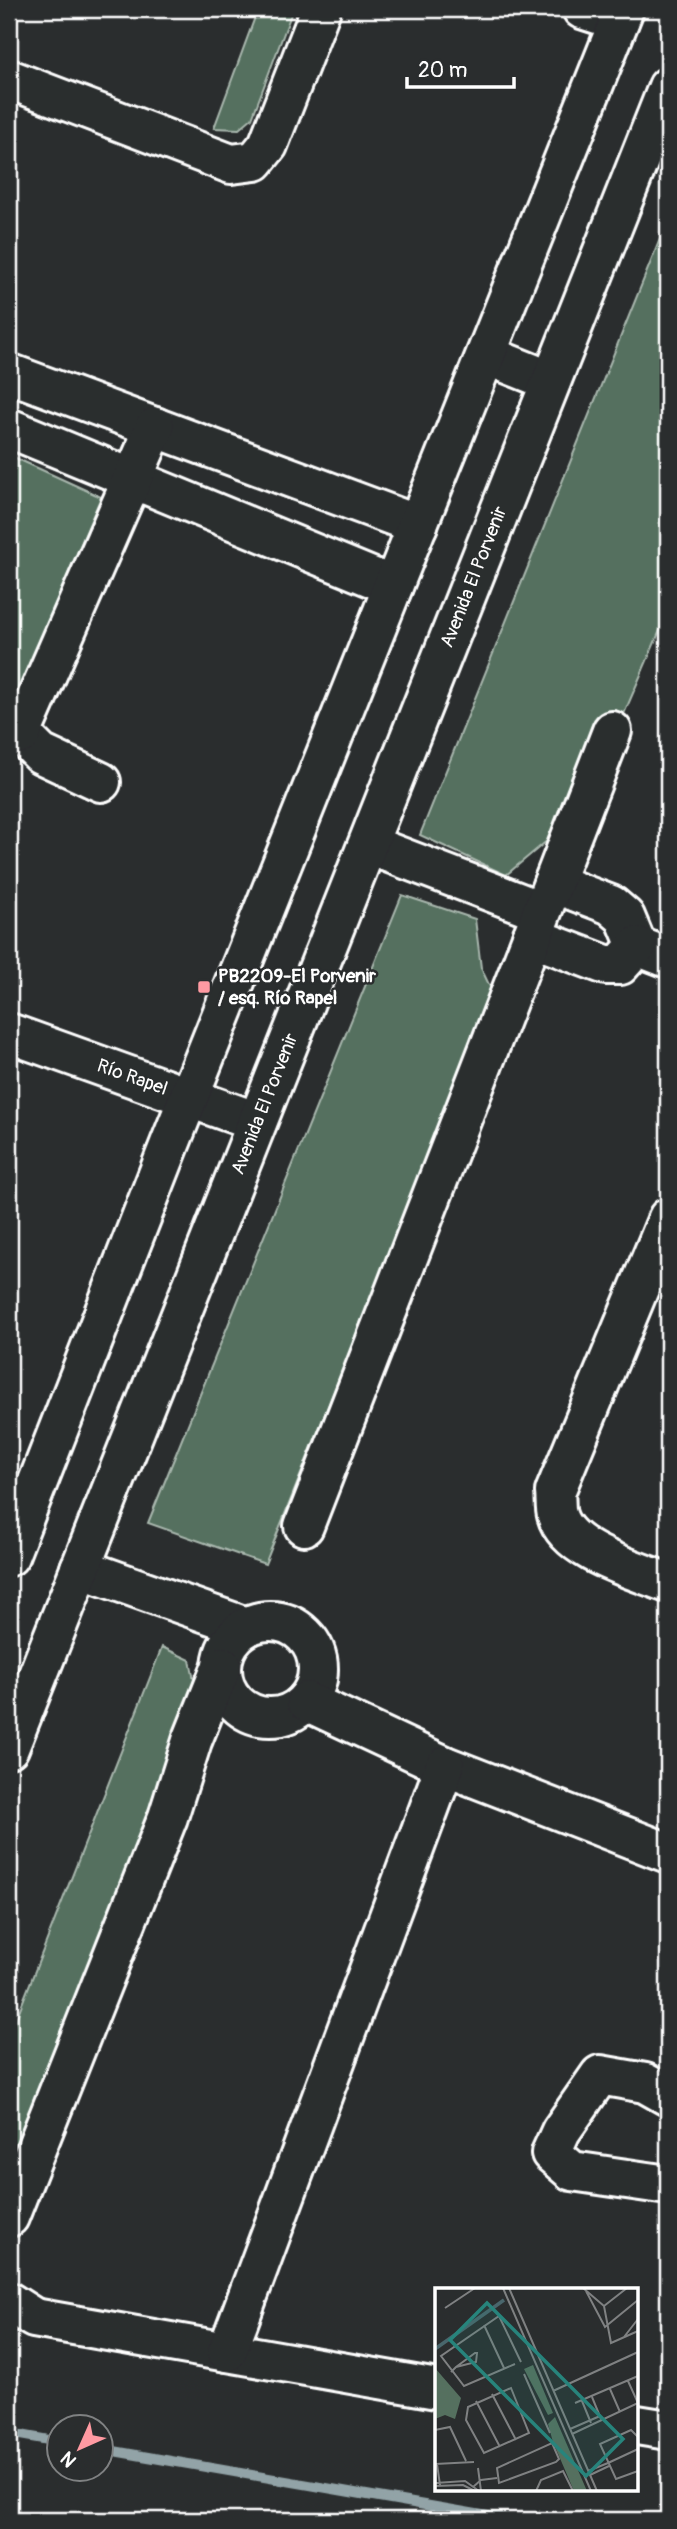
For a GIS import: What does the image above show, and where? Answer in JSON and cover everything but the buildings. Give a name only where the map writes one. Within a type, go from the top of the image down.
[{"type":"street","points":[[9,79],[231,164],[255,161],[268,145],[321,9]]},
{"type":"street","points":[[9,1556],[188,1100],[622,15],[582,9]]},
{"type":"street","name":"Avenida El Porvenir","points":[[9,1748],[668,87]]},
{"type":"street","points":[[486,355],[551,381]]},
{"type":"street","points":[[12,383],[155,427],[418,525]]},
{"type":"street","points":[[101,782],[41,754],[15,732],[155,427]]},
{"type":"street","points":[[9,428],[393,586]]},
{"type":"street","points":[[304,1526],[612,731]]},
{"type":"street","points":[[369,845],[542,910],[606,965],[620,965],[653,952],[625,917],[611,905],[542,910]]},
{"type":"street","name":"Río Rapel","points":[[9,1033],[188,1100],[257,1122]]},
{"type":"street","points":[[668,1218],[555,1492],[557,1516],[569,1536],[594,1553],[668,1583]]},
{"type":"street","points":[[80,1568],[246,1627]]},
{"type":"street","points":[[9,2217],[167,1817],[226,1650],[246,1627],[262,1622],[279,1622],[295,1628],[307,1639],[315,1654],[318,1670],[315,1686],[306,1701],[281,1716],[251,1714],[239,1706],[229,1695],[223,1681],[222,1666]]},
{"type":"street","points":[[306,1701],[445,1766],[668,1853]]},
{"type":"street","points":[[227,2352],[445,1766]]},
{"type":"street","points":[[668,2096],[645,2083],[600,2075],[561,2132],[551,2153],[572,2171],[668,2185]]},
{"type":"street","points":[[9,2302],[34,2318],[435,2389]]},
{"type":"street","points":[[638,2425],[668,2430]]},
{"type":"green space","points":[[258,9],[293,9],[252,118],[239,129],[214,128]]},
{"type":"green space","points":[[668,219],[668,612],[621,721],[603,712],[548,840],[506,875],[420,835]]},
{"type":"green space","points":[[9,455],[101,497],[10,710],[9,709]]},
{"type":"green space","points":[[402,895],[475,919],[481,968],[493,993],[265,1564],[148,1523]]},
{"type":"green space","points":[[162,1647],[190,1660],[194,1680],[163,1783],[9,2184],[9,2037]]},
{"type":"waterway","points":[[9,2433],[46,2440]]},
{"type":"waterway","points":[[116,2451],[511,2520]]},
{"type":"place","name":"PB2209-El Porvenir / esq. Río Rapel","points":[[204,987]]}]
